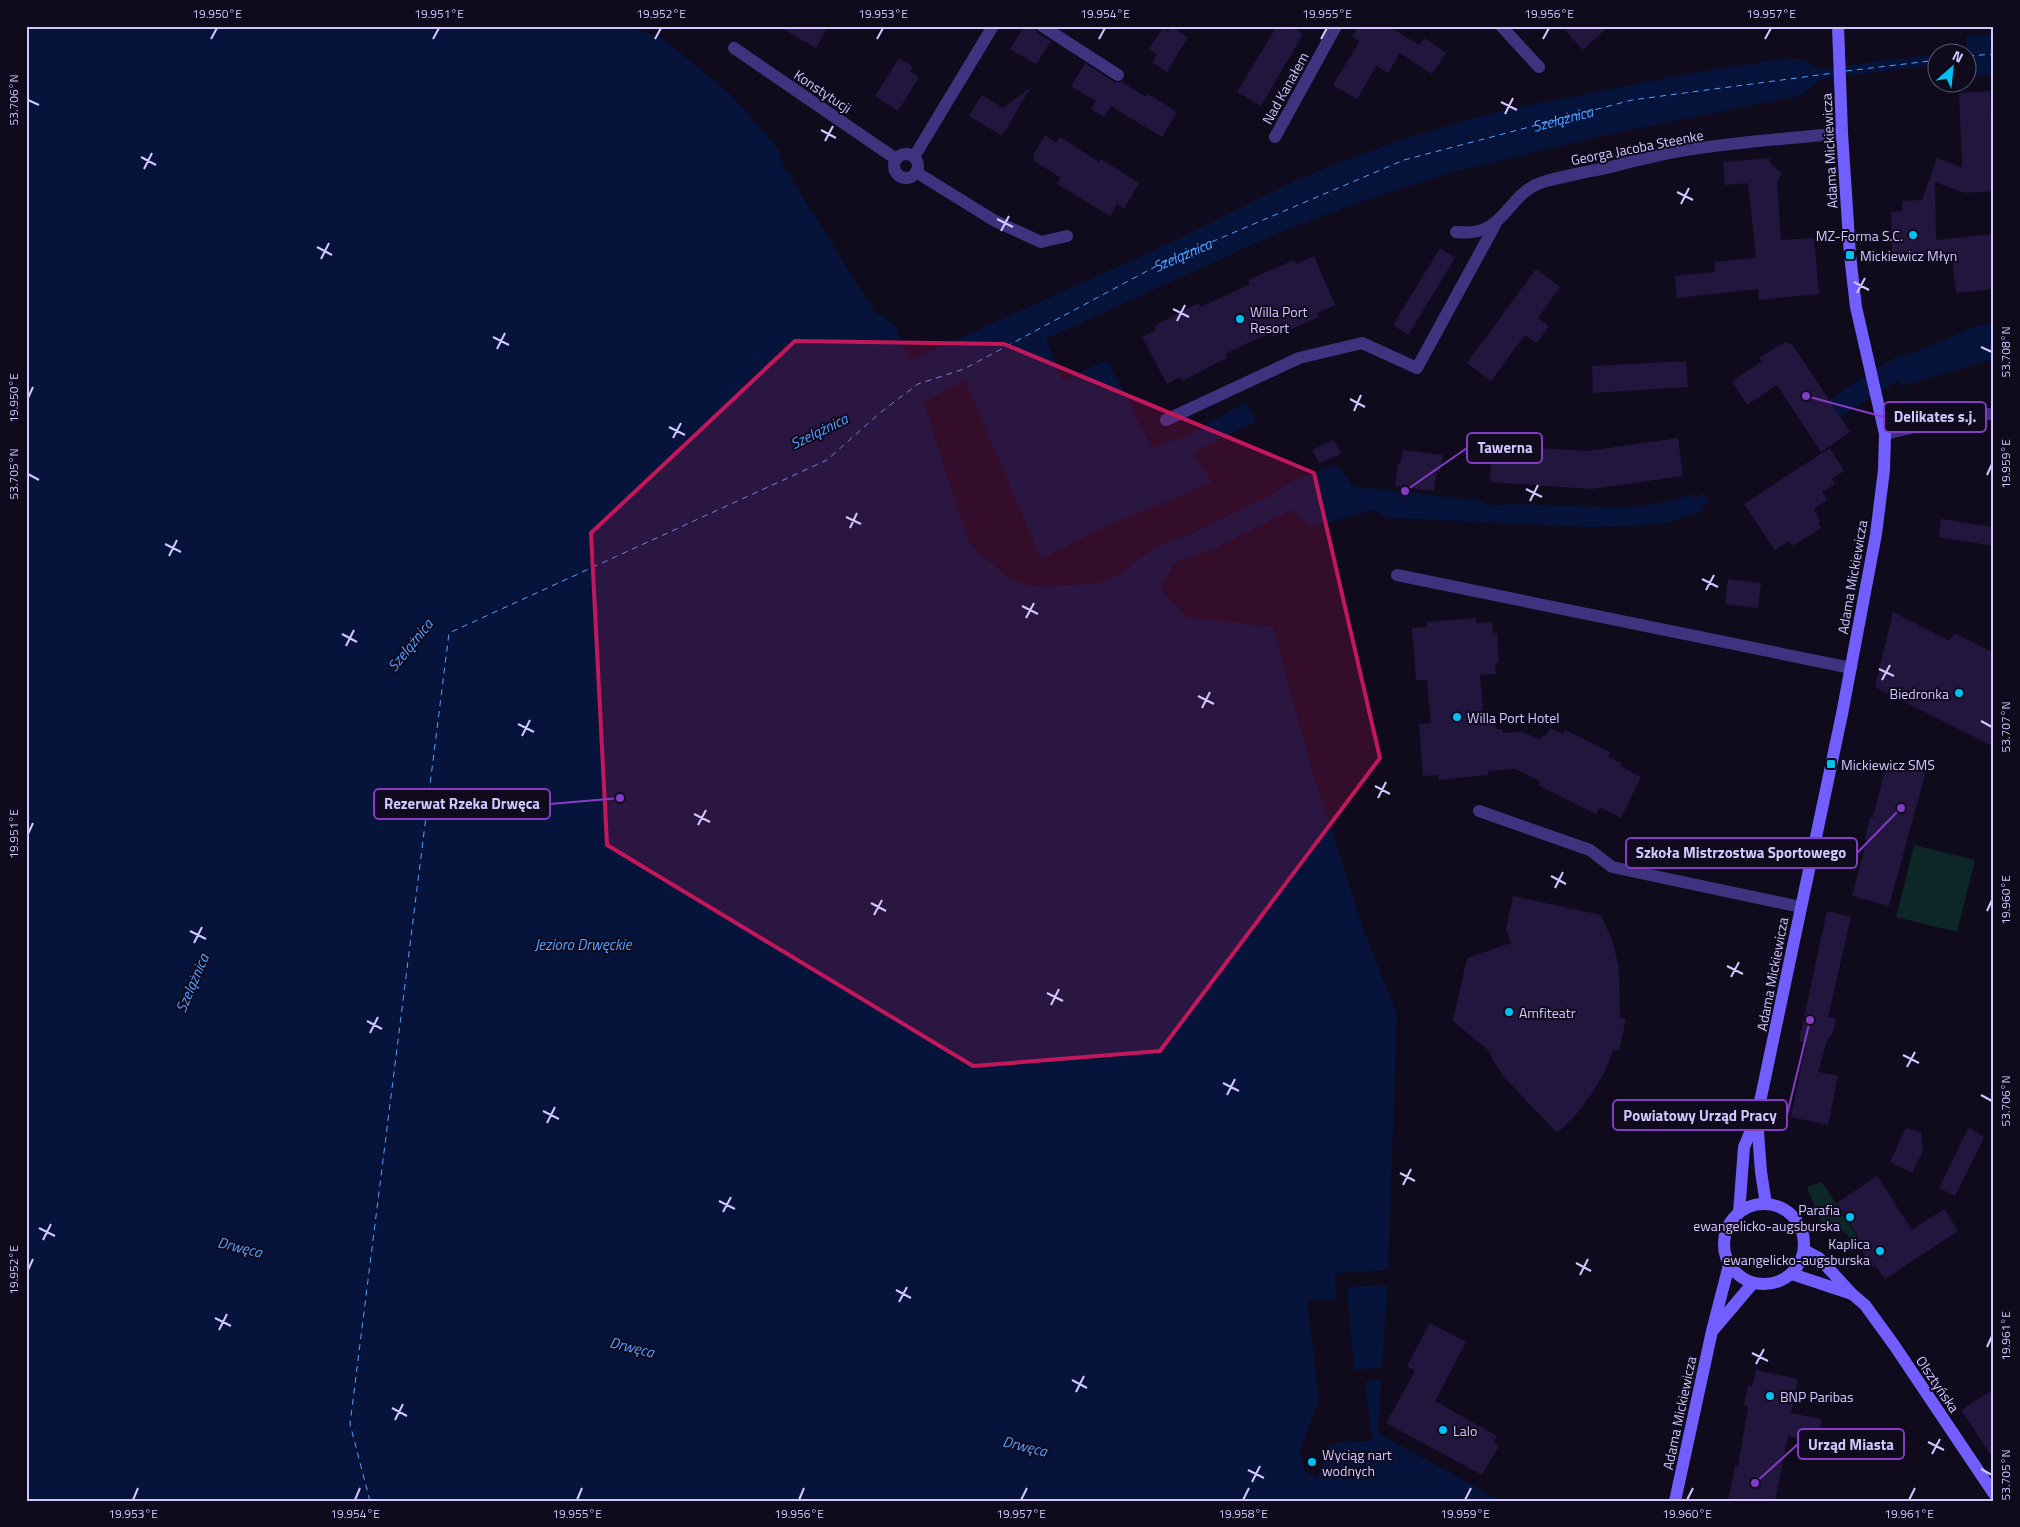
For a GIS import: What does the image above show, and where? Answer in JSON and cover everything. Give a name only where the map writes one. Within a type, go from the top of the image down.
[{"type":"main road","name":"Adama Mickiewicza","points":[[1739,1213],[1744,1147],[1757,1116],[1851,668],[1880,511],[1884,470],[1885,434],[1856,307],[1850,255],[1841,118],[1838,32]]},
{"type":"main road","name":"Adama Mickiewicza","points":[[1757,1116],[1761,1172],[1766,1204]]},
{"type":"main road","points":[[1766,1204],[1782,1208],[1795,1218],[1803,1233],[1804,1250],[1802,1259],[1792,1274],[1774,1284],[1753,1283],[1739,1276],[1729,1265],[1725,1254],[1724,1242],[1726,1231],[1731,1221],[1739,1213],[1752,1206],[1766,1204]]},
{"type":"main road","name":"Olsztyńska","points":[[1804,1250],[1819,1258],[1852,1294],[1865,1305],[1994,1494]]},
{"type":"main road","name":"Adama Mickiewicza","points":[[1675,1501],[1712,1331],[1729,1265]]},
{"type":"main road","name":"Olsztyńska","points":[[1792,1274],[1852,1294]]},
{"type":"main road","name":"Adama Mickiewicza","points":[[1712,1331],[1753,1283]]},
{"type":"street","points":[[914,157],[993,26]]},
{"type":"street","points":[[1042,26],[1118,75]]},
{"type":"street","points":[[1501,26],[1539,68]]},
{"type":"street","name":"Nad Kanałem","points":[[1275,137],[1334,27]]},
{"type":"street","name":"Konstytucji","points":[[734,48],[896,159]]},
{"type":"street","name":"Georga Jacoba Steenke","points":[[1456,232],[1475,233],[1495,225],[1526,192],[1541,183],[1680,151],[1842,133]]},
{"type":"street","points":[[903,154],[914,157],[918,164],[916,172],[907,178],[899,176],[894,170],[896,159],[903,154]]},
{"type":"street","points":[[916,172],[994,221],[1041,242],[1067,236]]},
{"type":"street","points":[[1166,420],[1299,358],[1362,343],[1417,368],[1495,225]]},
{"type":"street","points":[[1885,434],[1967,416],[1994,414]]},
{"type":"street","points":[[1396,575],[1851,668]]},
{"type":"street","points":[[1479,811],[1590,850],[1612,867],[1801,907]]},
{"type":"highlighted area","points":[[795,341],[1004,344],[1314,473],[1380,758],[1160,1051],[973,1066],[607,845],[591,533]]},
{"type":"green space","points":[[1914,845],[1975,860],[1957,932],[1896,917]]},
{"type":"green space","points":[[1822,1182],[1857,1236],[1851,1240],[1844,1231],[1836,1228],[1833,1228],[1826,1234],[1807,1187]]},
{"type":"water","name":"Jezioro Drwęckie","points":[[26,26],[630,26],[662,38],[732,96],[778,149],[784,167],[874,311],[895,325],[909,361],[1168,244],[1288,184],[1335,164],[1413,136],[1500,111],[1692,73],[1790,58],[1802,60],[1820,69],[1928,55],[1928,65],[1820,79],[1802,95],[1610,134],[1456,171],[1365,200],[1278,233],[1046,339],[1063,381],[1107,360],[1152,448],[1183,437],[1246,402],[1256,421],[1193,453],[1212,482],[1106,527],[1041,559],[965,380],[924,403],[969,543],[1010,580],[1032,586],[1097,584],[1121,574],[1153,548],[1193,533],[1271,495],[1295,480],[1337,465],[1352,485],[1374,492],[1374,503],[1438,510],[1455,507],[1514,504],[1629,508],[1670,501],[1692,494],[1695,498],[1703,493],[1709,502],[1701,507],[1703,511],[1665,523],[1591,527],[1389,518],[1373,510],[1311,527],[1291,510],[1211,550],[1176,562],[1161,585],[1164,594],[1187,617],[1273,627],[1309,760],[1363,928],[1397,1015],[1388,1270],[1378,1433],[1501,1501],[26,1501]]},
{"type":"water","points":[[1994,34],[1994,75],[1978,75],[1978,42],[1966,42],[1966,36]]},
{"type":"water","points":[[1994,322],[1994,359],[1901,386],[1896,360],[1975,327]]},
{"type":"pier","points":[[1388,1270],[1387,1285],[1347,1287],[1354,1370],[1383,1367],[1382,1379],[1365,1382],[1372,1440],[1329,1444],[1318,1477],[1305,1472],[1300,1451],[1319,1400],[1307,1300],[1336,1299],[1335,1273]]},
{"type":"building","points":[[778,26],[828,26],[816,48]]},
{"type":"building","points":[[1024,26],[1034,26],[1037,33],[1051,41],[1036,64],[1010,49]]},
{"type":"building","points":[[1277,26],[1290,26],[1303,34],[1261,106],[1237,92]]},
{"type":"building","points":[[1359,26],[1388,26],[1419,45],[1424,38],[1446,53],[1432,74],[1400,53],[1388,73],[1376,66],[1357,99],[1333,85],[1360,41],[1352,37]]},
{"type":"building","points":[[1561,26],[1609,26],[1583,50]]},
{"type":"building","points":[[1171,27],[1188,37],[1167,72],[1152,62],[1157,54],[1149,49],[1162,29],[1168,32]]},
{"type":"building","points":[[899,58],[913,67],[910,71],[919,77],[898,111],[875,96]]},
{"type":"building","points":[[1085,63],[1114,82],[1122,82],[1146,97],[1148,94],[1177,112],[1162,137],[1111,106],[1104,117],[1091,109],[1096,101],[1071,86]]},
{"type":"building","points":[[1031,87],[1002,136],[969,116],[982,95],[1003,108]]},
{"type":"building","points":[[1990,91],[1994,191],[1965,193],[1935,182],[1936,240],[1994,234],[1994,289],[1956,293],[1952,258],[1892,259],[1891,212],[1902,211],[1902,201],[1922,200],[1937,158],[1962,167],[1959,93]]},
{"type":"building","points":[[1045,135],[1056,143],[1060,137],[1099,162],[1101,159],[1139,183],[1124,209],[1117,204],[1110,216],[1057,184],[1061,178],[1033,160],[1035,156],[1033,155]]},
{"type":"building","points":[[1770,158],[1770,163],[1782,174],[1777,181],[1781,240],[1814,238],[1819,294],[1759,300],[1758,289],[1677,298],[1675,276],[1715,272],[1714,262],[1756,258],[1748,183],[1725,185],[1723,162]]},
{"type":"building","points":[[1440,248],[1455,258],[1408,335],[1393,325]]},
{"type":"building","name":"Willa Port Resort","points":[[1314,256],[1335,305],[1317,313],[1319,317],[1273,337],[1271,333],[1243,345],[1225,354],[1227,358],[1182,381],[1180,377],[1167,384],[1142,337],[1156,330],[1154,326],[1198,303],[1201,307],[1250,284],[1248,280],[1294,260],[1296,264]]},
{"type":"building","points":[[1536,269],[1560,287],[1538,318],[1549,326],[1537,343],[1525,335],[1491,381],[1467,363]]},
{"type":"building","points":[[1785,342],[1792,344],[1850,432],[1821,452],[1777,385],[1747,405],[1732,381],[1762,361],[1759,358]]},
{"type":"building","points":[[1686,361],[1688,387],[1593,393],[1592,366]]},
{"type":"building","points":[[1678,438],[1683,476],[1591,489],[1490,482],[1492,445],[1587,451]]},
{"type":"building","points":[[1334,440],[1341,454],[1319,463],[1312,450]]},
{"type":"building","points":[[1830,448],[1844,471],[1832,479],[1835,484],[1822,492],[1827,500],[1814,509],[1821,528],[1793,546],[1789,541],[1775,550],[1744,504]]},
{"type":"building","points":[[1403,450],[1443,455],[1440,471],[1437,471],[1434,491],[1395,486],[1398,464],[1400,464]]},
{"type":"building","points":[[1941,519],[1994,527],[1994,546],[1939,537]]},
{"type":"building","points":[[1728,579],[1761,583],[1758,608],[1725,604]]},
{"type":"building","points":[[1893,612],[1950,641],[1954,633],[1994,653],[1994,747],[1875,687]]},
{"type":"building","name":"Willa Port Hotel","points":[[1476,618],[1477,623],[1492,622],[1493,633],[1497,633],[1499,663],[1495,663],[1496,674],[1480,675],[1484,719],[1495,718],[1496,729],[1502,729],[1503,733],[1523,732],[1540,740],[1542,736],[1545,737],[1550,728],[1563,734],[1565,730],[1610,752],[1608,757],[1622,763],[1620,766],[1641,777],[1621,818],[1600,807],[1596,814],[1538,785],[1540,781],[1515,769],[1488,771],[1488,775],[1439,780],[1438,775],[1423,776],[1419,724],[1431,723],[1427,680],[1416,680],[1412,628],[1427,627],[1427,622]]},
{"type":"building","points":[[1887,761],[1926,771],[1889,906],[1852,896],[1867,840],[1865,839],[1870,817],[1873,818]]},
{"type":"building","points":[[1513,896],[1601,915],[1612,940],[1619,968],[1620,1018],[1626,1019],[1619,1051],[1613,1050],[1605,1071],[1591,1095],[1575,1116],[1557,1133],[1504,1077],[1492,1059],[1490,1052],[1453,1021],[1467,958],[1511,943],[1506,929]]},
{"type":"building","points":[[1827,911],[1851,917],[1828,1017],[1836,1019],[1833,1033],[1827,1041],[1818,1072],[1838,1076],[1828,1125],[1791,1117],[1806,1043],[1799,1041]]},
{"type":"building","points":[[1969,1127],[1984,1138],[1955,1196],[1939,1188]]},
{"type":"building","points":[[1906,1128],[1921,1132],[1923,1151],[1912,1173],[1890,1162]]},
{"type":"building","points":[[1877,1176],[1912,1230],[1944,1209],[1958,1231],[1885,1279],[1875,1265],[1872,1267],[1854,1239],[1858,1236],[1837,1203]]},
{"type":"building","name":"Lalo","points":[[1430,1323],[1466,1342],[1435,1401],[1497,1436],[1493,1442],[1499,1446],[1482,1475],[1386,1423],[1415,1371],[1407,1366]]},
{"type":"building","points":[[1756,1370],[1798,1379],[1791,1413],[1822,1419],[1818,1438],[1809,1436],[1808,1440],[1788,1436],[1775,1501],[1728,1501],[1735,1466],[1738,1466],[1748,1407],[1744,1406],[1748,1385],[1752,1386]]},
{"type":"building","points":[[1994,1389],[1994,1460],[1961,1410]]},
{"type":"waterway","points":[[1835,408],[1898,368],[1926,361]]},
{"type":"waterway","points":[[1344,496],[1478,511]]},
{"type":"ferry route","points":[[1978,55],[1994,54]]},
{"type":"ferry route","points":[[1846,71],[1928,61]]},
{"type":"ferry route","points":[[370,1501],[350,1424],[449,633],[827,460],[881,412],[918,384],[964,369],[1162,263],[1404,160],[1632,100],[1834,73]]},
{"type":"place","name":"MZ-Forma S.C.","points":[[1913,235]]},
{"type":"place","name":"Mickiewicz Młyn","points":[[1850,255]]},
{"type":"place","name":"Willa Port Resort","points":[[1240,319]]},
{"type":"place","name":"Delikates s.j.","points":[[1806,396]]},
{"type":"place","name":"Tawerna","points":[[1405,491]]},
{"type":"place","name":"Biedronka","points":[[1959,693]]},
{"type":"place","name":"Willa Port Hotel","points":[[1457,717]]},
{"type":"place","name":"Mickiewicz SMS","points":[[1831,764]]},
{"type":"place","name":"Rezerwat Rzeka Drwęca","points":[[620,798]]},
{"type":"place","name":"Szkoła Mistrzostwa Sportowego","points":[[1901,808]]},
{"type":"place","name":"Amfiteatr","points":[[1509,1012]]},
{"type":"place","name":"Powiatowy Urząd Pracy","points":[[1810,1020]]},
{"type":"place","name":"Parafia ewangelicko-augsburska","points":[[1850,1217]]},
{"type":"place","name":"Kaplica ewangelicko-augsburska","points":[[1880,1251]]},
{"type":"place","name":"BNP Paribas","points":[[1770,1396]]},
{"type":"place","name":"Lalo","points":[[1443,1430]]},
{"type":"place","name":"Wyciąg nart wodnych","points":[[1312,1462]]},
{"type":"place","name":"Urząd Miasta","points":[[1755,1483]]},
{"type":"water label","name":"Szelążnica","points":[[1563,119]]},
{"type":"water label","name":"Szelążnica","points":[[1183,255]]},
{"type":"water label","name":"Szelążnica","points":[[819,431]]},
{"type":"water label","name":"Szelążnica","points":[[410,645]]},
{"type":"water label","name":"Szelążnica","points":[[192,983]]},
{"type":"water label","name":"Drwęca","points":[[240,1247]]},
{"type":"water label","name":"Drwęca","points":[[632,1347]]},
{"type":"water label","name":"Drwęca","points":[[1025,1446]]}]
